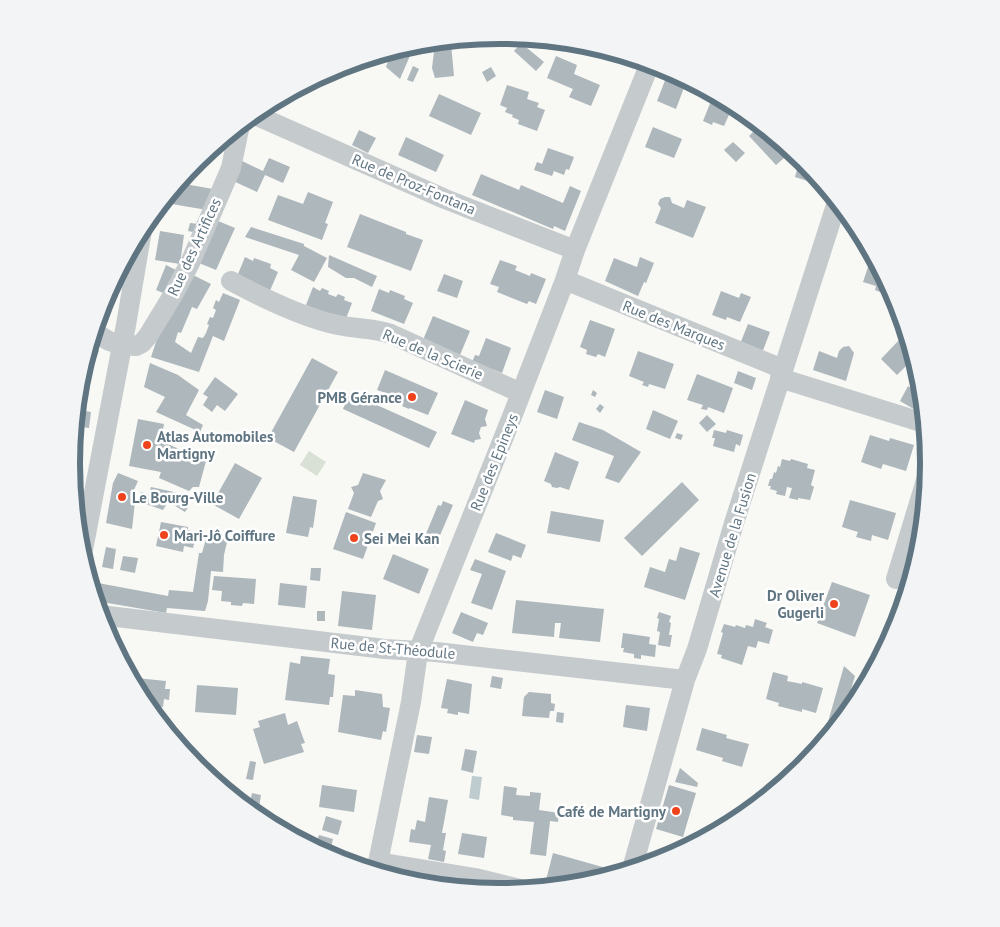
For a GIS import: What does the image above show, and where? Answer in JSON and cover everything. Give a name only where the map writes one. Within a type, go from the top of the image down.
[{"type":"street","name":"Rue des Epineys","points":[[377,865],[410,702],[418,652],[647,71]]},
{"type":"street","name":"Rue de Proz-Fontana","points":[[262,118],[445,199],[575,250]]},
{"type":"street","name":"Rue des Artifices","points":[[122,345],[136,346],[142,343],[173,295],[190,263],[231,168],[238,135]]},
{"type":"street","name":"Avenue de la Fusion","points":[[634,861],[685,680],[697,649],[834,210]]},
{"type":"street","points":[[86,533],[122,345],[131,264]]},
{"type":"street","name":"Rue des Marques","points":[[565,280],[782,374],[917,421]]},
{"type":"street","name":"Rue de la Scierie","points":[[230,281],[296,311],[337,325],[382,330],[521,393]]},
{"type":"street","points":[[101,336],[122,345]]},
{"type":"street","points":[[896,579],[917,510]]},
{"type":"street","name":"Rue de St-Théodule","points":[[109,616],[225,631],[418,652],[446,653],[685,680]]},
{"type":"street","points":[[389,868],[475,878],[495,883]]},
{"type":"shaded area","points":[[309,451],[326,462],[317,476],[300,465]]},
{"type":"shaded area","points":[[472,776],[482,777],[479,800],[469,798]]},
{"type":"building","points":[[519,45],[523,45],[544,62],[536,71],[514,51]]},
{"type":"building","points":[[451,47],[454,76],[435,78],[432,68],[434,49]]},
{"type":"building","points":[[411,54],[400,79],[386,67],[389,59]]},
{"type":"building","points":[[556,56],[577,65],[574,74],[600,85],[591,106],[569,97],[573,89],[547,78]]},
{"type":"building","points":[[413,66],[419,69],[413,82],[407,80]]},
{"type":"building","points":[[491,67],[496,76],[487,82],[482,72]]},
{"type":"building","points":[[666,78],[684,86],[676,109],[657,101]]},
{"type":"building","points":[[507,85],[529,92],[527,99],[539,103],[537,107],[545,110],[537,131],[518,124],[519,120],[505,112],[507,108],[500,105]]},
{"type":"building","points":[[439,94],[481,113],[471,135],[429,116]]},
{"type":"building","points":[[711,101],[730,112],[724,126],[713,122],[712,125],[703,121]]},
{"type":"building","points":[[653,127],[682,139],[674,158],[645,147]]},
{"type":"building","points":[[359,130],[376,138],[368,153],[352,145]]},
{"type":"building","points":[[755,130],[786,156],[776,165],[749,136]]},
{"type":"building","points":[[406,137],[444,155],[436,172],[398,155]]},
{"type":"building","points":[[733,142],[745,153],[736,162],[724,150]]},
{"type":"building","points":[[548,148],[574,157],[569,170],[566,169],[564,175],[554,171],[552,176],[534,170],[537,162],[542,164]]},
{"type":"building","points":[[269,158],[290,167],[283,183],[265,175],[257,192],[231,180],[240,160],[263,171]]},
{"type":"building","points":[[797,168],[811,182],[795,177]]},
{"type":"building","points":[[481,174],[519,190],[521,185],[563,203],[570,186],[581,191],[565,231],[554,226],[553,229],[472,195]]},
{"type":"building","points":[[187,184],[213,189],[207,210],[170,204]]},
{"type":"building","points":[[308,192],[333,202],[325,223],[328,224],[322,240],[268,220],[278,195],[303,204]]},
{"type":"building","points":[[670,197],[672,203],[684,208],[687,200],[706,207],[693,238],[655,223],[661,208],[658,204],[660,199]]},
{"type":"building","points":[[360,214],[423,240],[411,271],[347,247]]},
{"type":"building","points":[[218,221],[235,228],[216,270],[199,263]]},
{"type":"building","points":[[190,223],[199,224],[198,233],[188,231]]},
{"type":"building","points":[[251,227],[304,244],[304,246],[327,258],[314,282],[291,270],[299,255],[245,237]]},
{"type":"building","points":[[160,231],[184,235],[180,264],[155,260]]},
{"type":"building","points":[[329,255],[377,276],[372,287],[354,278],[346,278],[328,267]]},
{"type":"building","points":[[245,257],[253,261],[254,258],[271,264],[270,268],[278,272],[269,293],[236,279]]},
{"type":"building","points":[[640,257],[654,263],[646,283],[644,282],[638,296],[605,281],[614,258],[637,267]]},
{"type":"building","points":[[500,260],[517,266],[515,270],[530,276],[531,273],[546,279],[536,304],[529,301],[527,304],[497,292],[499,287],[490,284]]},
{"type":"building","points":[[166,265],[178,271],[168,295],[156,290]]},
{"type":"building","points":[[868,267],[871,268],[883,293],[875,290],[876,286],[863,282]]},
{"type":"building","points":[[189,273],[211,284],[197,309],[192,307],[181,333],[178,332],[175,342],[191,353],[198,337],[203,338],[206,333],[210,317],[213,318],[216,310],[213,308],[216,300],[219,302],[223,293],[240,300],[224,341],[213,336],[199,372],[151,357],[161,327]]},
{"type":"building","points":[[444,274],[463,281],[457,298],[437,291]]},
{"type":"building","points":[[313,287],[320,291],[322,288],[329,291],[328,294],[336,297],[338,294],[345,297],[344,300],[352,303],[345,321],[306,305]]},
{"type":"building","points":[[379,289],[389,293],[390,290],[405,296],[404,299],[413,303],[404,324],[371,311]]},
{"type":"building","points":[[721,291],[739,298],[741,293],[751,297],[740,322],[727,317],[726,320],[712,315]]},
{"type":"building","points":[[433,316],[470,331],[460,355],[423,340]]},
{"type":"building","points":[[590,320],[615,329],[605,357],[598,354],[596,357],[586,354],[587,350],[580,347]]},
{"type":"building","points":[[748,324],[770,332],[762,353],[740,344]]},
{"type":"building","points":[[486,338],[511,348],[502,373],[492,369],[470,367],[475,355],[479,356]]},
{"type":"building","points":[[900,339],[907,365],[897,375],[881,359]]},
{"type":"building","points":[[849,346],[854,353],[846,381],[813,370],[819,351],[837,358],[839,351],[843,347]]},
{"type":"building","points":[[97,350],[99,351],[91,370]]},
{"type":"building","points":[[638,351],[674,364],[665,389],[649,384],[648,387],[642,385],[644,382],[629,376]]},
{"type":"building","points":[[312,358],[338,372],[294,452],[268,438]]},
{"type":"building","points":[[150,363],[178,375],[199,390],[186,415],[203,425],[200,432],[156,412],[165,397],[144,387]]},
{"type":"building","points":[[385,370],[438,393],[428,415],[402,406],[403,404],[385,396],[386,393],[377,390]]},
{"type":"building","points":[[738,371],[756,378],[752,390],[734,383]]},
{"type":"building","points":[[697,374],[733,388],[724,413],[708,407],[707,410],[701,409],[703,405],[687,400]]},
{"type":"building","points":[[215,377],[238,394],[225,411],[217,405],[212,412],[203,405],[208,397],[203,394]]},
{"type":"building","points":[[908,386],[911,388],[913,386],[916,410],[900,401]]},
{"type":"building","points":[[545,390],[564,397],[557,419],[537,412]]},
{"type":"building","points":[[593,390],[597,393],[595,397],[591,395]]},
{"type":"building","points":[[350,393],[437,432],[429,448],[343,409]]},
{"type":"building","points":[[465,400],[488,410],[485,419],[487,426],[481,427],[479,433],[481,439],[475,440],[474,443],[451,434]]},
{"type":"building","points":[[600,404],[604,407],[600,413],[596,409]]},
{"type":"building","points":[[653,410],[678,421],[670,439],[646,429]]},
{"type":"building","points":[[84,411],[91,412],[89,428],[82,427]]},
{"type":"building","points":[[707,415],[716,424],[707,432],[699,423]]},
{"type":"building","points":[[138,419],[164,424],[161,441],[206,461],[199,487],[193,487],[189,491],[159,478],[161,472],[129,466]]},
{"type":"building","points":[[579,422],[603,430],[641,452],[619,483],[605,478],[614,456],[572,440]]},
{"type":"building","points":[[714,430],[726,433],[727,430],[743,435],[740,446],[736,444],[734,452],[713,446]]},
{"type":"building","points":[[677,433],[683,435],[681,440],[675,438]]},
{"type":"building","points":[[870,435],[889,441],[890,438],[914,445],[906,471],[883,464],[881,469],[861,462]]},
{"type":"building","points":[[555,452],[579,462],[569,490],[552,487],[551,484],[544,481]]},
{"type":"building","points":[[782,459],[790,461],[791,459],[808,464],[807,468],[815,470],[811,485],[814,487],[810,500],[789,498],[792,488],[787,487],[785,496],[776,494],[777,491],[770,489],[771,486],[768,486],[770,479],[772,479],[774,472],[776,473],[778,466],[780,467]]},
{"type":"building","points":[[235,463],[262,478],[239,519],[212,504]]},
{"type":"building","name":"Le Bourg-Ville","points":[[118,473],[138,481],[133,492],[133,502],[135,502],[132,529],[106,523],[113,483]]},
{"type":"building","points":[[363,473],[386,480],[380,491],[383,499],[378,501],[371,517],[348,509],[354,493],[351,487],[358,485]]},
{"type":"building","points":[[682,482],[699,500],[642,556],[624,538]]},
{"type":"building","points":[[151,487],[174,492],[163,510],[146,504]]},
{"type":"building","points":[[196,491],[199,495],[195,499],[192,494]]},
{"type":"building","points":[[141,492],[148,494],[146,502],[139,500]]},
{"type":"building","points":[[175,492],[190,504],[185,512],[169,502]]},
{"type":"building","points":[[293,496],[317,500],[313,528],[310,527],[308,537],[286,533]]},
{"type":"building","points":[[850,500],[896,513],[888,540],[872,535],[871,541],[856,537],[858,532],[842,527]]},
{"type":"building","points":[[443,501],[453,505],[435,547],[423,541],[438,505],[441,506]]},
{"type":"building","points":[[551,511],[604,520],[600,542],[547,533]]},
{"type":"building","name":"Sei Mei Kan","points":[[346,512],[376,523],[363,559],[333,549]]},
{"type":"building","points":[[161,522],[188,527],[188,530],[197,532],[193,548],[184,546],[183,552],[156,546]]},
{"type":"building","points":[[496,533],[526,545],[521,558],[513,555],[511,561],[488,552]]},
{"type":"building","points":[[214,535],[228,538],[223,572],[211,571],[205,611],[167,608],[166,613],[105,602],[98,583],[168,596],[169,590],[193,592],[199,553],[202,553],[206,539],[212,540]]},
{"type":"building","points":[[106,547],[116,549],[113,569],[102,567]]},
{"type":"building","points":[[680,547],[700,553],[685,600],[644,587],[650,567],[665,572],[669,559],[676,561]]},
{"type":"building","points":[[393,554],[429,569],[419,594],[383,579]]},
{"type":"building","points":[[123,556],[138,558],[135,573],[120,570]]},
{"type":"building","points":[[475,559],[506,571],[492,610],[471,603],[482,574],[470,570]]},
{"type":"building","points":[[311,568],[321,568],[320,581],[310,580]]},
{"type":"building","points":[[214,576],[256,579],[254,604],[231,605],[231,602],[221,601],[222,591],[212,590]]},
{"type":"building","points":[[832,582],[870,595],[855,637],[817,623]]},
{"type":"building","points":[[280,583],[307,586],[305,608],[278,605]]},
{"type":"building","points":[[342,591],[376,595],[372,630],[338,626]]},
{"type":"building","points":[[516,600],[604,609],[600,642],[559,638],[561,623],[555,623],[554,637],[512,633]]},
{"type":"building","points":[[317,611],[325,611],[325,621],[317,621]]},
{"type":"building","points":[[461,612],[488,623],[483,635],[477,633],[473,642],[452,633]]},
{"type":"building","points":[[659,612],[671,616],[669,622],[671,623],[669,635],[672,635],[670,647],[658,645],[660,632],[657,631],[659,619],[657,618]]},
{"type":"building","points":[[755,619],[767,623],[765,627],[773,630],[769,644],[758,641],[756,648],[748,646],[742,665],[721,658],[722,655],[717,654],[724,624],[735,627],[736,625],[745,628],[746,625],[753,627]]},
{"type":"building","points":[[623,633],[650,637],[649,644],[656,645],[655,657],[641,655],[641,659],[634,658],[634,654],[623,652],[624,648],[621,648]]},
{"type":"building","points":[[301,656],[330,659],[328,674],[335,675],[333,697],[330,697],[329,705],[285,700],[290,662],[300,664]]},
{"type":"building","points":[[844,666],[855,676],[848,698],[827,727]]},
{"type":"building","points":[[773,672],[788,676],[787,681],[802,684],[802,682],[823,688],[816,713],[802,709],[802,712],[778,706],[779,703],[766,699]]},
{"type":"building","points":[[492,676],[503,678],[501,689],[490,687]]},
{"type":"building","points":[[139,678],[166,681],[165,689],[170,689],[169,700],[164,699],[163,707],[158,706]]},
{"type":"building","points":[[447,679],[472,684],[469,714],[447,713],[448,709],[441,708]]},
{"type":"building","points":[[197,685],[238,688],[236,715],[195,712]]},
{"type":"building","points":[[355,690],[382,694],[383,707],[390,708],[386,732],[383,731],[381,740],[338,732],[343,695],[355,696]]},
{"type":"building","points":[[529,692],[551,694],[551,703],[555,704],[554,711],[550,711],[549,718],[522,716],[524,697]]},
{"type":"building","points":[[626,705],[650,708],[647,731],[623,727]]},
{"type":"building","points":[[557,712],[564,713],[563,723],[556,722]]},
{"type":"building","points":[[285,713],[288,725],[297,721],[305,743],[301,744],[304,752],[264,764],[253,729],[260,727],[258,721]]},
{"type":"building","points":[[702,728],[727,735],[726,738],[749,744],[742,767],[722,761],[723,758],[696,750]]},
{"type":"building","points":[[417,735],[432,737],[429,754],[414,752]]},
{"type":"building","points":[[465,749],[477,751],[473,773],[461,770]]},
{"type":"building","points":[[250,761],[256,762],[253,780],[246,779]]},
{"type":"building","points":[[680,768],[698,783],[697,787],[675,782]]},
{"type":"building","points":[[322,785],[357,790],[354,812],[319,807]]},
{"type":"building","name":"Café de Martigny","points":[[669,785],[696,793],[683,837],[656,829]]},
{"type":"building","points":[[504,786],[517,788],[516,795],[530,796],[530,792],[541,793],[539,810],[559,813],[558,822],[550,821],[546,856],[530,854],[534,822],[513,820],[513,817],[501,815]]},
{"type":"building","points":[[252,793],[261,795],[259,807],[250,801]]},
{"type":"building","points":[[429,797],[448,800],[442,833],[446,833],[443,850],[446,851],[444,862],[428,859],[431,845],[409,842],[411,829],[415,830],[417,820],[425,822]]},
{"type":"building","points":[[326,816],[342,821],[338,835],[322,830]]},
{"type":"building","points":[[462,833],[487,837],[484,858],[458,854]]},
{"type":"building","points":[[319,835],[333,839],[331,847],[316,841]]},
{"type":"building","points":[[553,853],[606,868],[605,870],[582,875],[546,880]]},
{"type":"place","name":"PMB Gérance","points":[[412,397]]},
{"type":"place","name":"Atlas Automobiles Martigny","points":[[147,445]]},
{"type":"place","name":"Le Bourg-Ville","points":[[122,497]]},
{"type":"place","name":"Mari-Jô Coiffure","points":[[164,535]]},
{"type":"place","name":"Sei Mei Kan","points":[[354,538]]},
{"type":"place","name":"Dr Oliver Gugerli","points":[[834,604]]},
{"type":"place","name":"Café de Martigny","points":[[676,811]]}]
